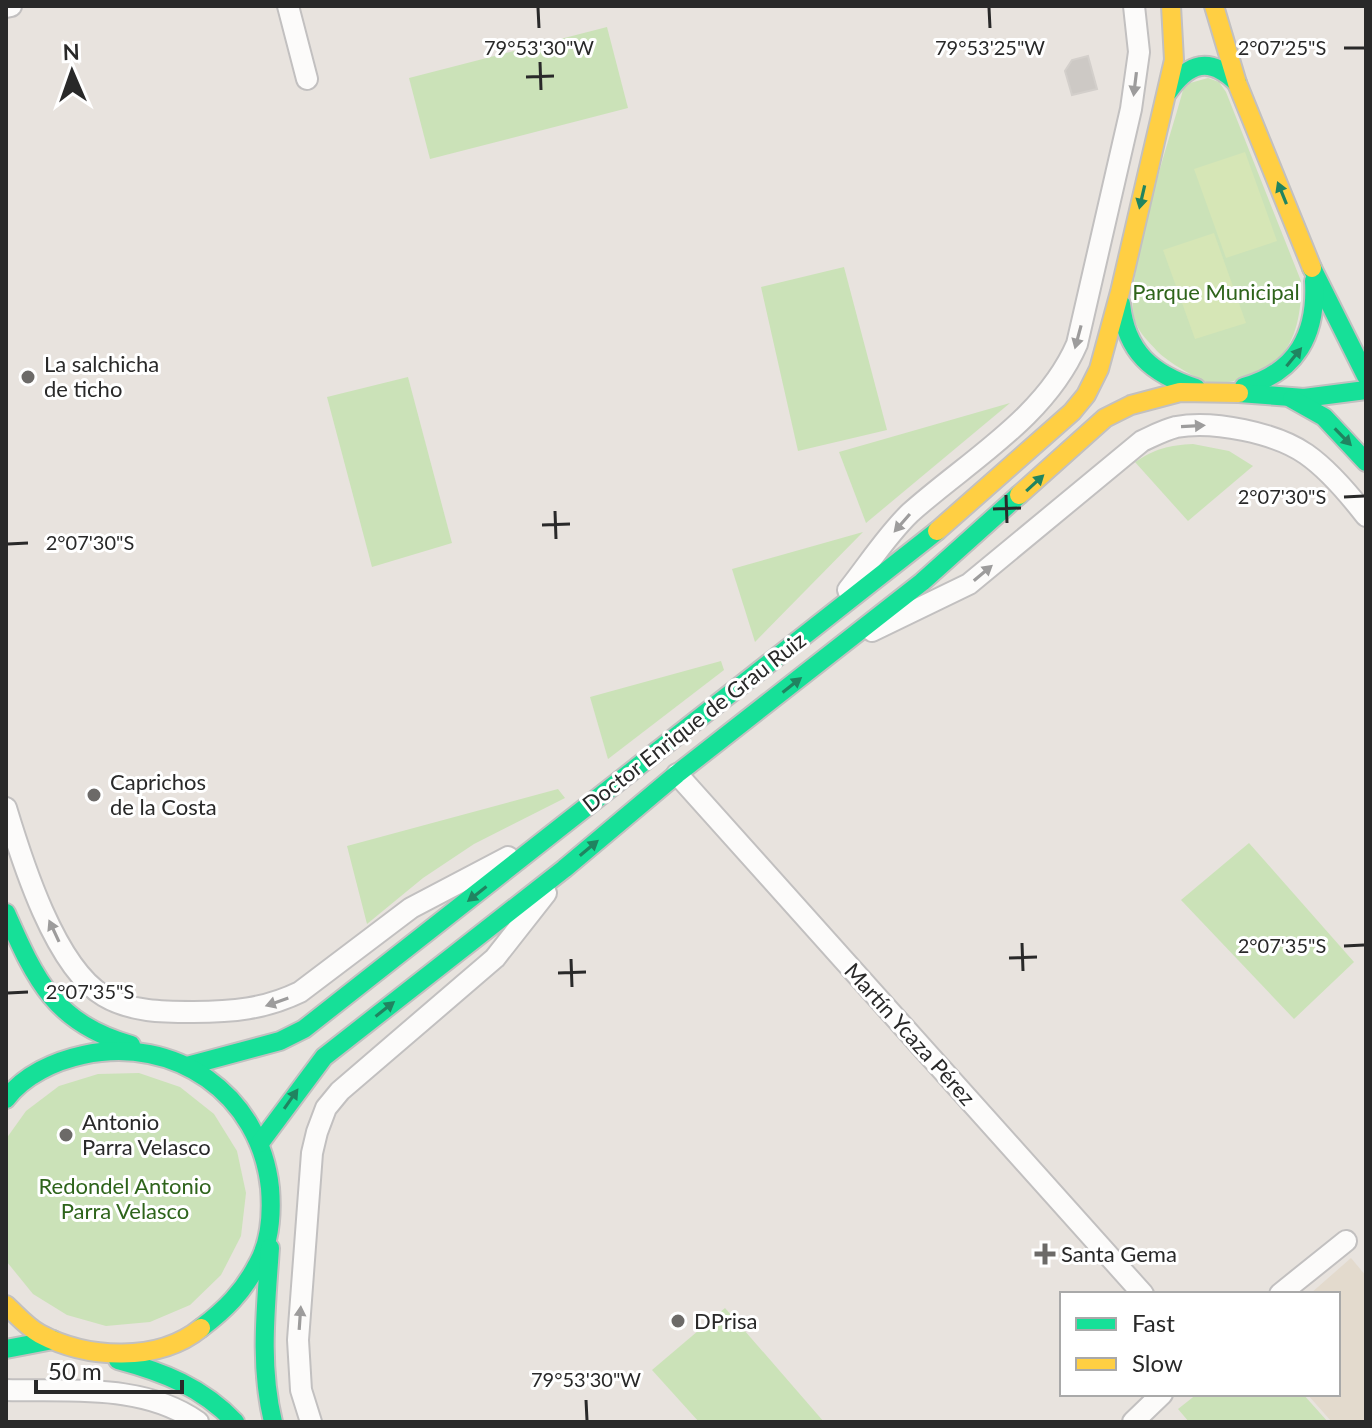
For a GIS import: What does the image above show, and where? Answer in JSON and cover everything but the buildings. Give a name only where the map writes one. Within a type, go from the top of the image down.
[{"type":"street","points":[[288,6],[307,79]]},
{"type":"street","points":[[829,614],[907,516],[1045,397],[1068,366],[1077,344],[1131,109],[1139,52],[1134,6]]},
{"type":"street","name":"Doctor Enrique de Grau Ruiz","points":[[187,1066],[280,1041],[304,1029],[934,533],[1072,412],[1086,395],[1099,369],[1120,292],[1174,60],[1171,6]]},
{"type":"street","points":[[1214,6],[1237,83],[1311,265],[1366,376]]},
{"type":"street","points":[[1167,94],[1182,72],[1200,65],[1220,68],[1237,83]]},
{"type":"street","points":[[1227,390],[1269,380],[1295,359],[1304,344],[1315,311],[1316,293],[1311,265]]},
{"type":"street","points":[[1120,292],[1121,316],[1134,349],[1162,375],[1178,384],[1199,389]]},
{"type":"street","points":[[1333,313],[1366,339]]},
{"type":"street","name":"Doctor Enrique de Grau Ruiz","points":[[260,1143],[324,1057],[564,869],[677,774],[933,572],[1105,418],[1140,401],[1199,389],[1324,397],[1366,390]]},
{"type":"street","points":[[1267,394],[1289,398],[1313,409],[1340,432],[1366,462]]},
{"type":"street","name":"Doctor Enrique de Grau Ruiz","points":[[840,647],[969,584],[1142,441],[1177,427],[1223,427],[1257,433],[1286,443],[1306,453],[1324,469],[1366,516]]},
{"type":"street","name":"Martín Ycaza Pérez","points":[[677,774],[1141,1292]]},
{"type":"street","points":[[6,808],[45,912],[62,950],[81,976],[102,995],[129,1007],[164,1012],[230,1012],[260,1008],[291,997],[411,908],[557,831]]},
{"type":"street","points":[[311,1422],[301,1390],[298,1340],[312,1153],[326,1108],[354,1076],[495,958],[564,869]]},
{"type":"street","points":[[6,913],[31,967],[55,1001],[74,1019],[106,1037],[162,1055],[209,1078],[245,1115],[260,1143],[267,1162],[272,1213],[263,1356],[266,1400],[273,1422]]},
{"type":"street","points":[[6,1099],[15,1087],[59,1060],[110,1049],[162,1055]]},
{"type":"street","points":[[87,1351],[139,1353],[189,1338],[232,1304],[259,1263],[272,1213]]},
{"type":"street","points":[[1282,1292],[1346,1241]]},
{"type":"street","points":[[6,1305],[38,1333],[53,1340],[175,1378],[202,1391],[223,1407],[235,1422]]},
{"type":"street","points":[[6,1349],[53,1340]]},
{"type":"street","points":[[6,1390],[139,1396],[177,1408],[198,1422]]},
{"type":"street","points":[[1133,1422],[1160,1396]]},
{"type":"shaded area","points":[[1351,1258],[1366,1276],[1366,1422],[1332,1422],[1309,1396],[1340,1396],[1340,1292],[1312,1292]]},
{"type":"green space","points":[[607,27],[628,108],[430,159],[409,78]]},
{"type":"green space","name":"Parque Municipal","points":[[1208,78],[1219,82],[1226,92],[1301,281],[1298,321],[1286,349],[1258,371],[1222,384],[1201,380],[1157,351],[1135,321],[1133,301],[1141,242],[1183,90],[1190,83]]},
{"type":"green space","points":[[1245,152],[1277,241],[1226,258],[1194,169]]},
{"type":"green space","points":[[1214,233],[1246,323],[1195,339],[1163,250]]},
{"type":"green space","points":[[844,267],[887,430],[798,451],[761,287]]},
{"type":"green space","points":[[408,377],[452,543],[372,567],[327,397]]},
{"type":"green space","points":[[1010,403],[866,523],[839,452]]},
{"type":"green space","points":[[1193,444],[1229,451],[1253,466],[1188,521],[1135,462],[1162,448]]},
{"type":"green space","points":[[863,532],[755,642],[732,569]]},
{"type":"green space","points":[[721,661],[724,670],[608,759],[590,697]]},
{"type":"green space","points":[[558,789],[565,798],[474,844],[423,878],[367,924],[347,846]]},
{"type":"green space","points":[[1249,843],[1354,962],[1294,1019],[1181,900]]},
{"type":"green space","name":"Redondel Antonio Parra Velasco","points":[[139,1073],[180,1087],[214,1114],[237,1151],[246,1193],[241,1236],[221,1275],[190,1305],[150,1322],[106,1326],[67,1315],[33,1294],[7,1262],[6,1139],[26,1111],[59,1086],[98,1074]]},
{"type":"green space","points":[[725,1308],[824,1422],[699,1422],[652,1370]]},
{"type":"green space","points":[[1194,1396],[1305,1396],[1328,1422],[1189,1422],[1178,1409]]},
{"type":"traffic: fast","points":[[1168,92],[1184,74],[1200,66],[1218,69],[1237,83]]},
{"type":"traffic: fast","points":[[1312,268],[1366,376]]},
{"type":"traffic: fast","points":[[1244,387],[1278,372],[1300,348],[1312,318],[1314,281]]},
{"type":"traffic: fast","points":[[1121,304],[1129,335],[1144,359],[1166,376],[1196,388]]},
{"type":"traffic: fast","points":[[1239,393],[1304,398],[1366,390]]},
{"type":"traffic: fast","points":[[1292,399],[1324,417],[1366,462]]},
{"type":"traffic: fast","points":[[260,1143],[324,1057],[922,582],[1019,495]]},
{"type":"traffic: fast","points":[[187,1066],[280,1041],[304,1029],[937,531]]},
{"type":"traffic: fast","points":[[6,913],[28,959],[51,996],[84,1025],[131,1045]]},
{"type":"traffic: fast","points":[[6,1099],[31,1076],[51,1065],[83,1055],[117,1051],[150,1054],[180,1064],[207,1079],[231,1099],[250,1125],[263,1154],[270,1188],[269,1228],[265,1247],[246,1284],[226,1307],[201,1328]]},
{"type":"traffic: fast","points":[[270,1248],[265,1357],[273,1422]]},
{"type":"traffic: fast","points":[[6,1349],[53,1340]]},
{"type":"traffic: fast","points":[[118,1360],[181,1382],[209,1399],[235,1422]]},
{"type":"traffic: slow","points":[[937,531],[1072,412],[1086,395],[1099,369],[1174,60],[1171,6]]},
{"type":"traffic: slow","points":[[1214,6],[1237,83],[1312,268]]},
{"type":"traffic: slow","points":[[1019,495],[1105,418],[1131,405],[1180,392],[1239,393]]},
{"type":"traffic: slow","points":[[6,1305],[40,1334],[79,1349],[100,1352],[144,1352],[184,1339],[201,1328]]},
{"type":"place","name":"La salchicha de ticho","points":[[28,377]]},
{"type":"place","name":"Caprichos de la Costa","points":[[94,795]]},
{"type":"place","name":"Antonio Parra Velasco","points":[[66,1135]]},
{"type":"place","name":"Santa Gema","points":[[1045,1254]]},
{"type":"place","name":"DPrisa","points":[[678,1321]]}]
